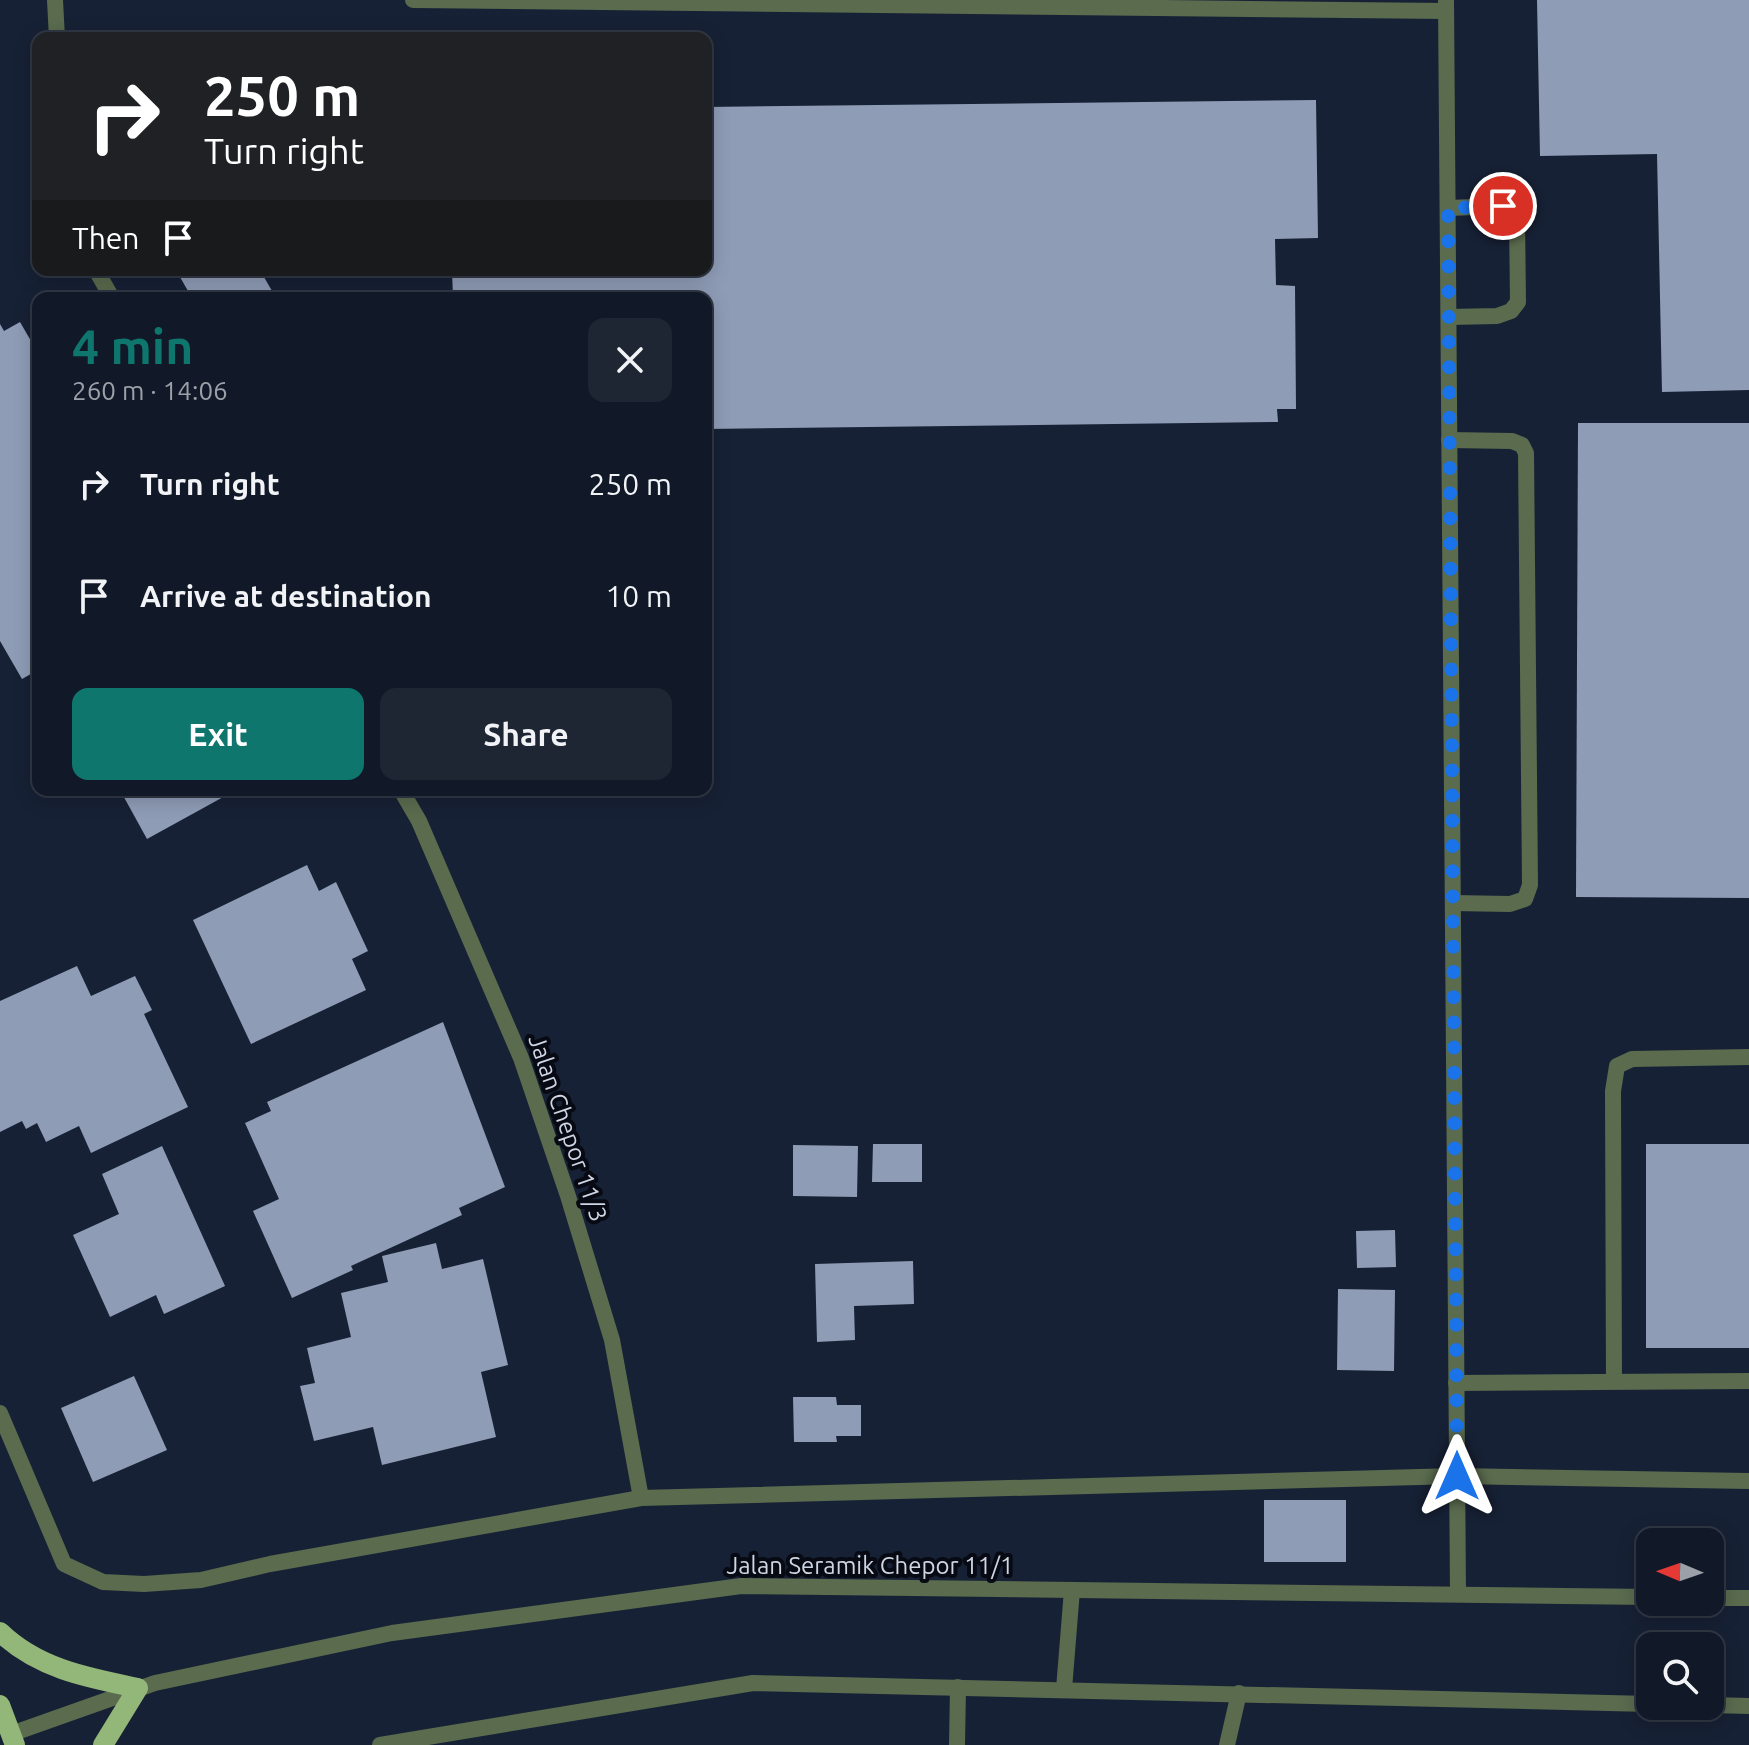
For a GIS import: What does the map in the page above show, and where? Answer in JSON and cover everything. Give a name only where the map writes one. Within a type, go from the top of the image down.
[{"type":"main road","points":[[0,1632],[45,1664],[81,1677],[138,1688],[103,1745]]},
{"type":"main road","points":[[0,1705],[8,1738]]},
{"type":"street","points":[[55,0],[57,32]]},
{"type":"street","points":[[413,0],[1446,6],[1458,1593]]},
{"type":"street","points":[[1448,208],[1503,206],[1511,209],[1517,217],[1518,302],[1511,311],[1497,316],[1449,317]]},
{"type":"street","points":[[1449,440],[1512,441],[1522,445],[1526,453],[1530,869],[1530,885],[1525,899],[1510,904],[1453,903]]},
{"type":"street","name":"Jalan Chepor 11/3","points":[[404,796],[419,821],[531,1086],[612,1340],[641,1498]]},
{"type":"street","points":[[1614,1381],[1613,1091],[1617,1066],[1632,1059],[1749,1057]]},
{"type":"street","points":[[1456,1383],[1749,1381]]},
{"type":"street","points":[[0,1413],[64,1564],[103,1582],[144,1584],[201,1580],[270,1564],[641,1498],[1457,1476],[1749,1481]]},
{"type":"street","name":"Jalan Seramik Chepor 11/1","points":[[8,1738],[138,1688],[392,1633],[741,1586],[1636,1597]]},
{"type":"street","points":[[1064,1689],[1072,1590]]},
{"type":"street","points":[[1724,1598],[1749,1598]]},
{"type":"street","points":[[380,1745],[753,1683],[1636,1704]]},
{"type":"street","points":[[957,1745],[958,1687]]},
{"type":"street","points":[[1227,1745],[1239,1693]]},
{"type":"street","points":[[1724,1705],[1749,1706]]},
{"type":"building","points":[[1537,0],[1749,0],[1749,390],[1662,392],[1657,154],[1540,156]]},
{"type":"building","points":[[1316,100],[1318,238],[1275,239],[1276,285],[1295,286],[1296,409],[1277,409],[1278,422],[712,429],[712,292],[453,292],[452,276],[712,276],[712,107]]},
{"type":"building","points":[[179,276],[263,276],[273,292],[189,292]]},
{"type":"building","points":[[20,322],[32,343],[32,673],[22,679],[0,641],[0,324],[4,331]]},
{"type":"building","points":[[1578,423],[1749,423],[1749,898],[1576,897]]},
{"type":"building","points":[[123,796],[225,796],[147,839]]},
{"type":"building","points":[[307,865],[319,891],[336,882],[368,951],[352,959],[366,990],[251,1044],[193,920]]},
{"type":"building","points":[[77,966],[91,996],[135,976],[152,1010],[144,1014],[188,1107],[91,1153],[79,1126],[46,1142],[37,1123],[26,1129],[22,1121],[0,1132],[0,1001]]},
{"type":"building","points":[[443,1022],[505,1187],[459,1208],[462,1215],[351,1266],[353,1270],[292,1298],[253,1211],[279,1199],[245,1123],[271,1111],[267,1102]]},
{"type":"building","points":[[873,1144],[922,1144],[922,1182],[872,1182]]},
{"type":"building","points":[[1646,1144],[1749,1144],[1749,1348],[1646,1348]]},
{"type":"building","points":[[793,1145],[858,1146],[857,1197],[793,1196]]},
{"type":"building","points":[[162,1146],[225,1286],[164,1314],[156,1295],[110,1317],[73,1235],[119,1214],[102,1174]]},
{"type":"building","points":[[1395,1230],[1396,1267],[1357,1268],[1356,1231]]},
{"type":"building","points":[[436,1243],[442,1269],[483,1259],[508,1365],[481,1372],[496,1437],[382,1465],[373,1427],[314,1441],[300,1386],[315,1383],[307,1348],[351,1337],[341,1293],[388,1282],[382,1256]]},
{"type":"building","points":[[913,1261],[914,1304],[854,1306],[855,1340],[817,1342],[815,1264]]},
{"type":"building","points":[[1338,1289],[1395,1290],[1394,1371],[1337,1370]]},
{"type":"building","points":[[134,1376],[167,1450],[93,1482],[61,1408]]},
{"type":"building","points":[[793,1397],[836,1397],[837,1405],[861,1405],[861,1436],[836,1436],[837,1442],[794,1442]]},
{"type":"building","points":[[1264,1500],[1346,1500],[1346,1562],[1264,1562]]},
{"type":"route","points":[[1457,1476],[1448,208],[1503,206]]}]
